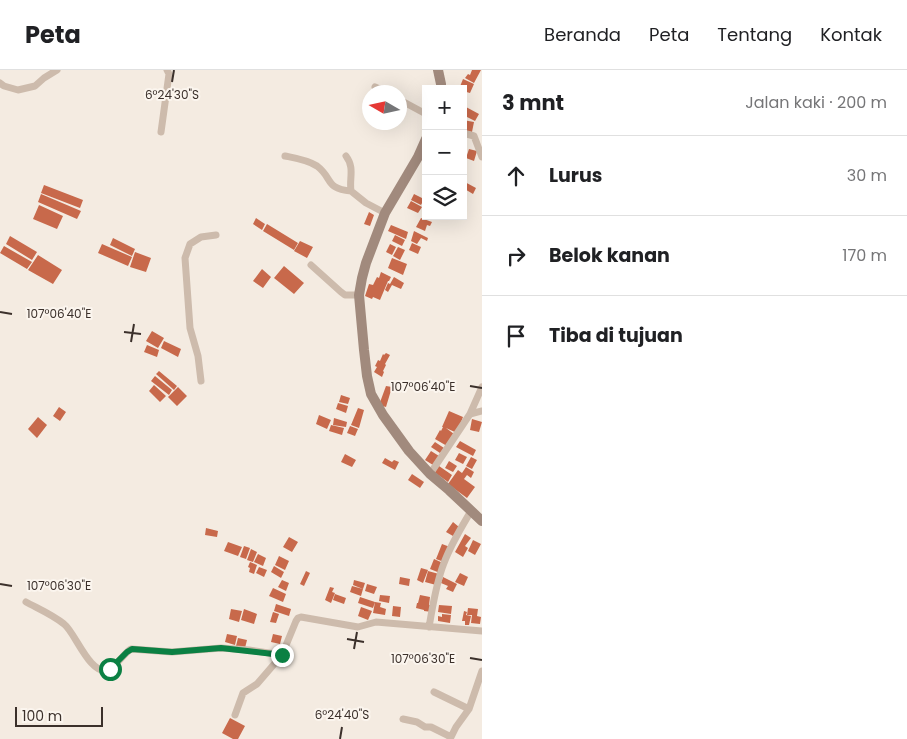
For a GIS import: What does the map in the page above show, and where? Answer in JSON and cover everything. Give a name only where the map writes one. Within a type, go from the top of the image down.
[{"type":"street","points":[[0,83],[18,90],[35,86],[57,70]]},
{"type":"street","points":[[161,132],[169,74],[167,70]]},
{"type":"street","points":[[438,70],[441,85]]},
{"type":"street","points":[[407,104],[422,112]]},
{"type":"street","points":[[467,134],[474,136],[482,157]]},
{"type":"street","points":[[422,148],[382,212],[366,263],[352,295],[371,394],[383,415],[409,451],[430,474],[482,521]]},
{"type":"street","points":[[285,156],[314,164],[332,186],[342,191],[351,192],[382,212]]},
{"type":"street","points":[[346,156],[352,174],[351,192]]},
{"type":"street","points":[[201,381],[198,356],[190,328],[185,258],[190,244],[201,238],[216,235]]},
{"type":"street","points":[[311,265],[338,290],[352,295]]},
{"type":"street","points":[[430,474],[470,414],[482,387]]},
{"type":"street","points":[[470,414],[482,411]]},
{"type":"street","points":[[429,626],[436,587],[444,564],[455,538],[470,511]]},
{"type":"street","points":[[26,602],[64,623],[70,629],[78,645],[93,665],[100,670],[106,671],[110,669],[132,649],[172,652],[221,648],[282,655]]},
{"type":"street","points":[[235,716],[243,692],[257,684],[282,655],[296,621],[301,616],[358,627],[376,622],[482,631]]},
{"type":"street","points":[[402,719],[417,722],[425,727],[431,727],[450,738],[469,709],[482,671]]},
{"type":"street","points":[[434,692],[469,709]]},
{"type":"building","points":[[472,70],[481,70],[474,83],[465,78],[468,74],[470,75]]},
{"type":"building","points":[[463,79],[474,84],[470,93],[467,92],[467,85],[461,85]]},
{"type":"building","points":[[467,108],[479,114],[475,121],[467,117]]},
{"type":"building","points":[[467,121],[474,122],[472,132],[467,131]]},
{"type":"building","points":[[469,149],[477,151],[474,161],[467,158]]},
{"type":"building","points":[[467,183],[476,188],[473,194],[467,190]]},
{"type":"building","points":[[44,185],[83,200],[80,208],[41,193]]},
{"type":"building","points":[[41,194],[81,211],[77,219],[38,202]]},
{"type":"building","points":[[414,194],[422,198],[422,203],[421,205],[411,200]]},
{"type":"building","points":[[411,201],[422,207],[418,213],[407,208]]},
{"type":"building","points":[[39,205],[63,216],[57,229],[33,219]]},
{"type":"building","points":[[369,212],[374,215],[370,226],[364,224]]},
{"type":"building","points":[[256,218],[265,224],[262,230],[253,224]]},
{"type":"building","points":[[421,218],[422,220],[432,222],[430,226],[427,225],[425,231],[416,227]]},
{"type":"building","points":[[267,224],[298,243],[294,250],[263,231]]},
{"type":"building","points":[[391,225],[408,232],[406,239],[388,231]]},
{"type":"building","points":[[414,231],[428,238],[427,241],[421,238],[417,244],[411,241]]},
{"type":"building","points":[[395,235],[405,240],[402,246],[392,241]]},
{"type":"building","points":[[10,236],[37,252],[32,260],[6,244]]},
{"type":"building","points":[[113,238],[135,249],[132,256],[110,245]]},
{"type":"building","points":[[300,241],[313,247],[307,258],[294,251]]},
{"type":"building","points":[[412,243],[421,247],[418,254],[409,250]]},
{"type":"building","points":[[102,244],[132,257],[128,266],[98,253]]},
{"type":"building","points":[[390,244],[396,247],[392,255],[386,252]]},
{"type":"building","points":[[4,246],[32,262],[27,269],[0,253]]},
{"type":"building","points":[[398,247],[405,250],[400,260],[393,256]]},
{"type":"building","points":[[135,252],[151,258],[146,272],[130,267]]},
{"type":"building","points":[[38,255],[62,270],[53,284],[28,270]]},
{"type":"building","points":[[392,258],[407,264],[403,275],[388,268]]},
{"type":"building","points":[[284,266],[304,283],[294,294],[274,278]]},
{"type":"building","points":[[262,269],[271,277],[263,288],[253,281]]},
{"type":"building","points":[[381,272],[391,277],[380,300],[365,296],[369,284],[373,285]]},
{"type":"building","points":[[394,277],[404,283],[401,289],[392,285],[388,292],[385,290],[388,283],[390,284]]},
{"type":"building","points":[[152,331],[164,338],[158,348],[146,341]]},
{"type":"building","points":[[164,341],[181,349],[178,357],[161,348]]},
{"type":"building","points":[[147,345],[159,350],[157,357],[144,352]]},
{"type":"building","points":[[383,354],[390,355],[385,364],[382,377],[374,372],[377,367],[375,366]]},
{"type":"building","points":[[159,371],[177,386],[174,390],[156,374]]},
{"type":"building","points":[[155,376],[172,390],[169,395],[151,381]]},
{"type":"building","points":[[154,385],[166,396],[160,402],[149,391]]},
{"type":"building","points":[[386,386],[392,387],[386,407],[379,405]]},
{"type":"building","points":[[178,387],[187,396],[177,406],[168,397]]},
{"type":"building","points":[[341,395],[350,398],[348,404],[339,402]]},
{"type":"building","points":[[338,403],[348,406],[346,413],[336,409]]},
{"type":"building","points":[[59,407],[66,412],[60,421],[53,416]]},
{"type":"building","points":[[358,408],[364,410],[359,428],[351,425]]},
{"type":"building","points":[[449,411],[463,417],[457,433],[446,428],[454,434],[447,446],[435,439],[443,427]]},
{"type":"building","points":[[319,415],[331,420],[327,429],[316,424]]},
{"type":"building","points":[[38,417],[47,425],[37,438],[28,429]]},
{"type":"building","points":[[334,418],[347,422],[346,427],[333,425]]},
{"type":"building","points":[[472,419],[482,422],[479,432],[470,430]]},
{"type":"building","points":[[331,425],[344,428],[342,435],[329,431]]},
{"type":"building","points":[[350,426],[358,429],[355,436],[347,433]]},
{"type":"building","points":[[460,441],[476,450],[473,456],[456,447]]},
{"type":"building","points":[[435,442],[444,448],[440,453],[431,447]]},
{"type":"building","points":[[431,451],[439,456],[433,465],[425,460]]},
{"type":"building","points":[[459,453],[467,457],[463,464],[455,460]]},
{"type":"building","points":[[345,454],[356,460],[352,467],[341,462]]},
{"type":"building","points":[[471,457],[477,460],[472,469],[466,466]]},
{"type":"building","points":[[385,458],[392,462],[394,460],[399,462],[395,470],[382,463]]},
{"type":"building","points":[[449,461],[457,466],[453,472],[445,468]]},
{"type":"building","points":[[439,466],[452,475],[448,482],[434,472]]},
{"type":"building","points":[[466,467],[474,472],[471,478],[467,475],[464,479],[475,487],[467,498],[448,484],[458,470],[462,473]]},
{"type":"building","points":[[412,474],[424,482],[420,488],[408,480]]},
{"type":"building","points":[[453,522],[459,527],[453,536],[446,532]]},
{"type":"building","points":[[206,528],[218,531],[217,537],[205,535]]},
{"type":"building","points":[[465,534],[471,538],[465,546],[468,548],[463,557],[455,552]]},
{"type":"building","points":[[289,537],[298,542],[292,552],[283,547]]},
{"type":"building","points":[[473,540],[481,544],[475,555],[468,551]]},
{"type":"building","points":[[228,542],[242,547],[238,556],[224,551]]},
{"type":"building","points":[[442,544],[450,547],[444,562],[436,559]]},
{"type":"building","points":[[244,546],[250,548],[246,559],[240,557]]},
{"type":"building","points":[[251,549],[257,552],[253,562],[247,560]]},
{"type":"building","points":[[258,554],[266,558],[263,566],[254,562]]},
{"type":"building","points":[[279,556],[289,561],[285,570],[275,565]]},
{"type":"building","points":[[434,559],[443,563],[440,573],[430,569]]},
{"type":"building","points":[[250,562],[257,565],[254,574],[249,572]]},
{"type":"building","points":[[274,566],[284,572],[281,578],[271,572]]},
{"type":"building","points":[[259,567],[267,570],[264,577],[256,573]]},
{"type":"building","points":[[421,568],[428,570],[423,583],[417,580]]},
{"type":"building","points":[[306,571],[310,573],[304,586],[300,584]]},
{"type":"building","points":[[428,571],[439,574],[436,585],[425,582]]},
{"type":"building","points":[[460,573],[468,577],[464,586],[455,582]]},
{"type":"building","points":[[400,577],[410,579],[409,586],[399,584]]},
{"type":"building","points":[[443,577],[457,584],[453,592],[446,589],[448,586],[441,583]]},
{"type":"building","points":[[282,580],[289,583],[286,591],[278,587]]},
{"type":"building","points":[[354,580],[365,583],[363,589],[353,585]]},
{"type":"building","points":[[367,584],[377,587],[374,594],[365,591]]},
{"type":"building","points":[[352,586],[363,589],[361,596],[350,592]]},
{"type":"building","points":[[330,587],[334,588],[332,592],[335,593],[331,603],[325,600]]},
{"type":"building","points":[[273,588],[286,594],[283,602],[269,596]]},
{"type":"building","points":[[335,594],[346,598],[344,604],[333,600]]},
{"type":"building","points":[[380,595],[390,596],[389,603],[379,601]]},
{"type":"building","points":[[420,595],[430,597],[429,605],[433,605],[432,612],[416,608]]},
{"type":"building","points":[[360,597],[375,602],[373,608],[358,603]]},
{"type":"building","points":[[375,602],[381,603],[380,607],[386,609],[385,615],[373,613]]},
{"type":"building","points":[[276,604],[291,609],[289,616],[274,611]]},
{"type":"building","points":[[439,605],[452,606],[451,614],[438,612]]},
{"type":"building","points":[[393,606],[401,607],[400,617],[392,616]]},
{"type":"building","points":[[361,607],[372,611],[368,620],[358,616]]},
{"type":"building","points":[[468,608],[478,609],[477,616],[481,617],[480,624],[471,623],[472,615],[467,615]]},
{"type":"building","points":[[231,609],[242,611],[239,622],[229,619]]},
{"type":"building","points":[[244,609],[257,614],[254,624],[241,620]]},
{"type":"building","points":[[464,611],[467,612],[466,615],[471,616],[469,625],[465,625],[465,621],[462,621]]},
{"type":"building","points":[[273,612],[279,614],[276,623],[270,622]]},
{"type":"building","points":[[442,614],[451,615],[450,623],[438,621],[438,616],[442,617]]},
{"type":"building","points":[[227,634],[237,636],[235,645],[225,642]]},
{"type":"building","points":[[273,634],[282,636],[280,644],[271,642]]},
{"type":"building","points":[[238,638],[247,640],[245,648],[236,646]]},
{"type":"building","points":[[230,718],[245,726],[238,739],[233,739],[222,733]]},
{"type":"route","points":[[110,669],[132,649],[185,652],[221,648],[282,655]]}]
